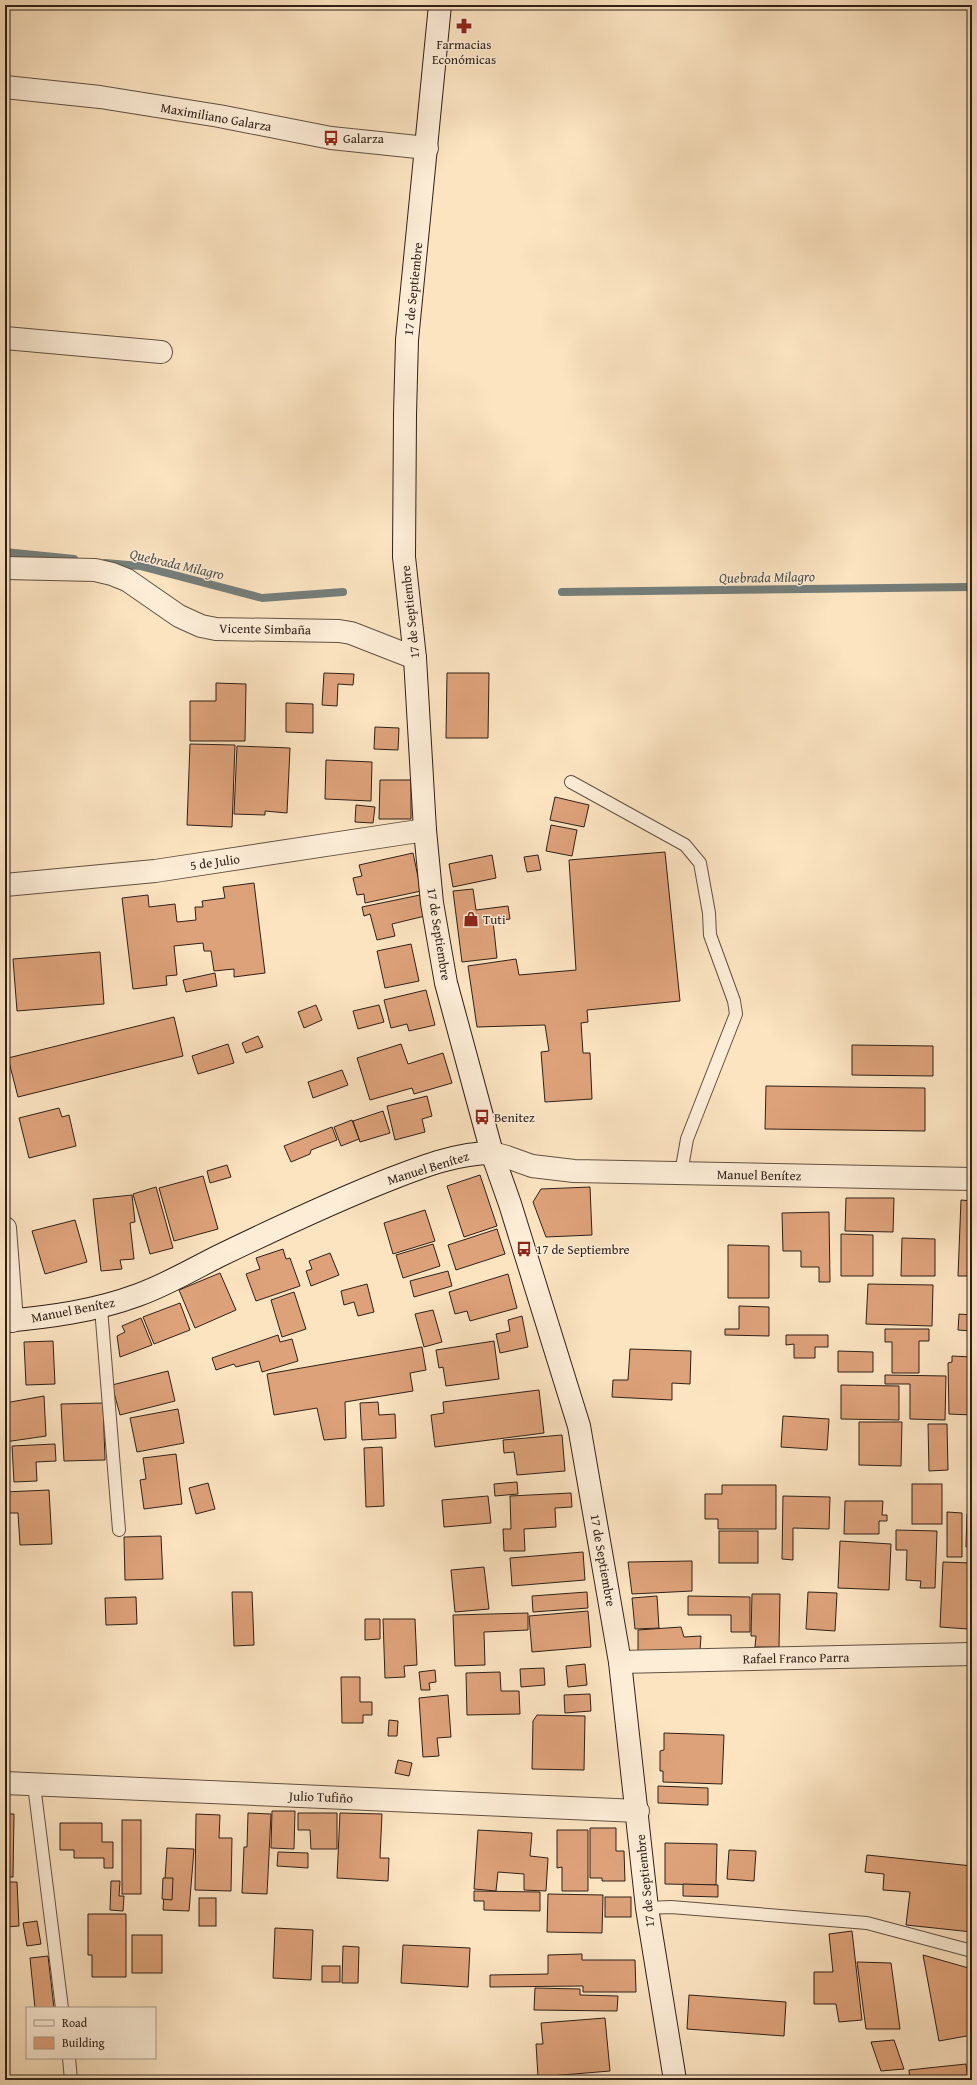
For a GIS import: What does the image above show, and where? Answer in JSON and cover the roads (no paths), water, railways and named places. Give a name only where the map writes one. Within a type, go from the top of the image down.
[{"type":"street","name":"17 de Septiembre","points":[[440,5],[428,148],[407,340],[405,414],[404,557],[415,658],[425,830],[432,903],[446,983],[492,1153],[510,1204],[579,1426],[620,1662],[638,1811],[647,1908],[675,2080]]},
{"type":"street","name":"Maximiliano Galarza","points":[[5,87],[100,97],[219,116],[331,138],[428,148]]},
{"type":"street","points":[[5,338],[161,352]]},
{"type":"street","name":"Vicente Simbaña","points":[[5,568],[95,570],[112,574],[127,580],[179,616],[201,626],[232,631],[339,631],[351,633],[415,658]]},
{"type":"street","name":"5 de Julio","points":[[5,885],[155,871],[425,830]]},
{"type":"street","name":"Manuel Benítez","points":[[9,1321],[59,1316],[101,1308],[139,1295],[296,1218],[379,1183],[426,1166],[465,1155],[492,1153],[532,1166],[547,1169],[972,1179]]},
{"type":"street","points":[[5,1228],[9,1321]]},
{"type":"street","name":"Rafael Franco Parra","points":[[620,1662],[972,1654]]},
{"type":"street","name":"Julio Tufiño","points":[[5,1783],[638,1811]]},
{"type":"lane","points":[[571,782],[685,845],[700,863],[710,913],[710,935],[734,1001],[736,1014],[687,1139],[681,1173]]},
{"type":"lane","points":[[101,1308],[119,1530]]},
{"type":"lane","points":[[34,1785],[62,2007]]},
{"type":"lane","points":[[647,1908],[671,1907],[867,1923],[972,1951]]},
{"type":"lane","points":[[69,2059],[71,2080]]},
{"type":"waterway","name":"Quebrada Milagro","points":[[5,552],[74,559]]},
{"type":"waterway","name":"Quebrada Milagro","points":[[105,563],[140,566],[262,598],[343,592]]},
{"type":"waterway","name":"Quebrada Milagro","points":[[562,592],[972,587]]},
{"type":"place","name":"Farmacias Económicas","points":[[464,26]]},
{"type":"place","name":"Galarza","points":[[331,138]]},
{"type":"place","name":"Tuti","points":[[471,919]]},
{"type":"place","name":"Benitez","points":[[482,1117]]},
{"type":"place","name":"17 de Septiembre","points":[[524,1249]]}]
